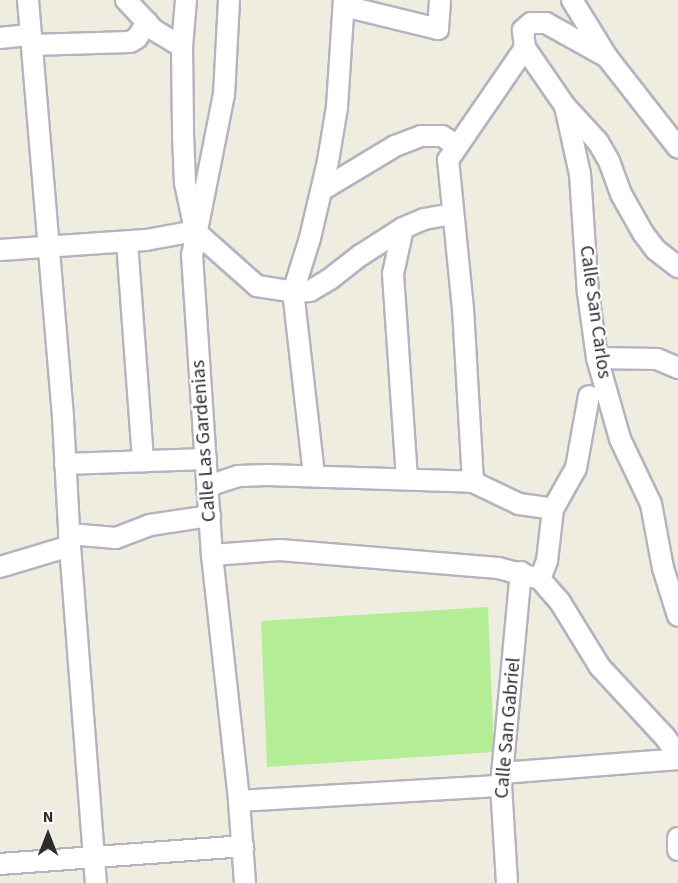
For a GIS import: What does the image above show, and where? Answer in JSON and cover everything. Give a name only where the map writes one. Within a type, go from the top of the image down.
[{"type":"street","points":[[28,0],[96,883]]},
{"type":"street","points":[[126,0],[154,30],[182,46]]},
{"type":"street","points":[[186,0],[182,46],[186,183],[195,231],[257,286],[293,292],[310,291],[403,228],[424,219],[453,214]]},
{"type":"street","name":"Calle Las Gardenias","points":[[229,0],[224,94],[195,231],[192,282],[212,555],[239,801],[245,883]]},
{"type":"street","points":[[314,474],[293,292],[322,190],[337,106],[344,3],[438,29],[440,0]]},
{"type":"street","points":[[572,0],[607,57],[678,148]]},
{"type":"street","points":[[0,38],[130,42],[137,38],[147,22]]},
{"type":"street","points":[[607,57],[546,23],[531,23],[523,30],[525,48],[565,106],[598,142],[609,161],[621,194],[643,233],[656,250],[672,265],[678,267]]},
{"type":"street","points":[[473,482],[463,309],[448,160],[456,145],[525,48]]},
{"type":"street","name":"Calle San Carlos","points":[[565,106],[580,174],[588,293],[597,358],[620,439],[651,504],[663,568],[678,616]]},
{"type":"street","points":[[322,190],[395,146],[421,136],[442,135],[456,145]]},
{"type":"street","points":[[403,228],[393,274],[407,478]]},
{"type":"street","points":[[0,250],[127,242],[195,231]]},
{"type":"street","points":[[127,242],[143,461]]},
{"type":"street","points":[[597,358],[657,359],[678,368]]},
{"type":"street","points":[[540,579],[547,561],[554,509],[576,468],[589,396]]},
{"type":"street","points":[[65,464],[206,459]]},
{"type":"street","points":[[208,486],[238,476],[314,474],[473,482],[519,504],[554,509]]},
{"type":"street","points":[[0,567],[69,540],[116,538],[150,525],[210,516]]},
{"type":"street","points":[[212,555],[280,550],[498,568],[540,579],[560,603],[600,667],[665,737],[678,757],[502,779],[239,801]]},
{"type":"street","name":"Calle San Gabriel","points":[[507,883],[502,779],[520,572]]},
{"type":"street","points":[[0,864],[243,846]]},
{"type":"green space","points":[[488,607],[494,752],[267,767],[261,621]]}]
